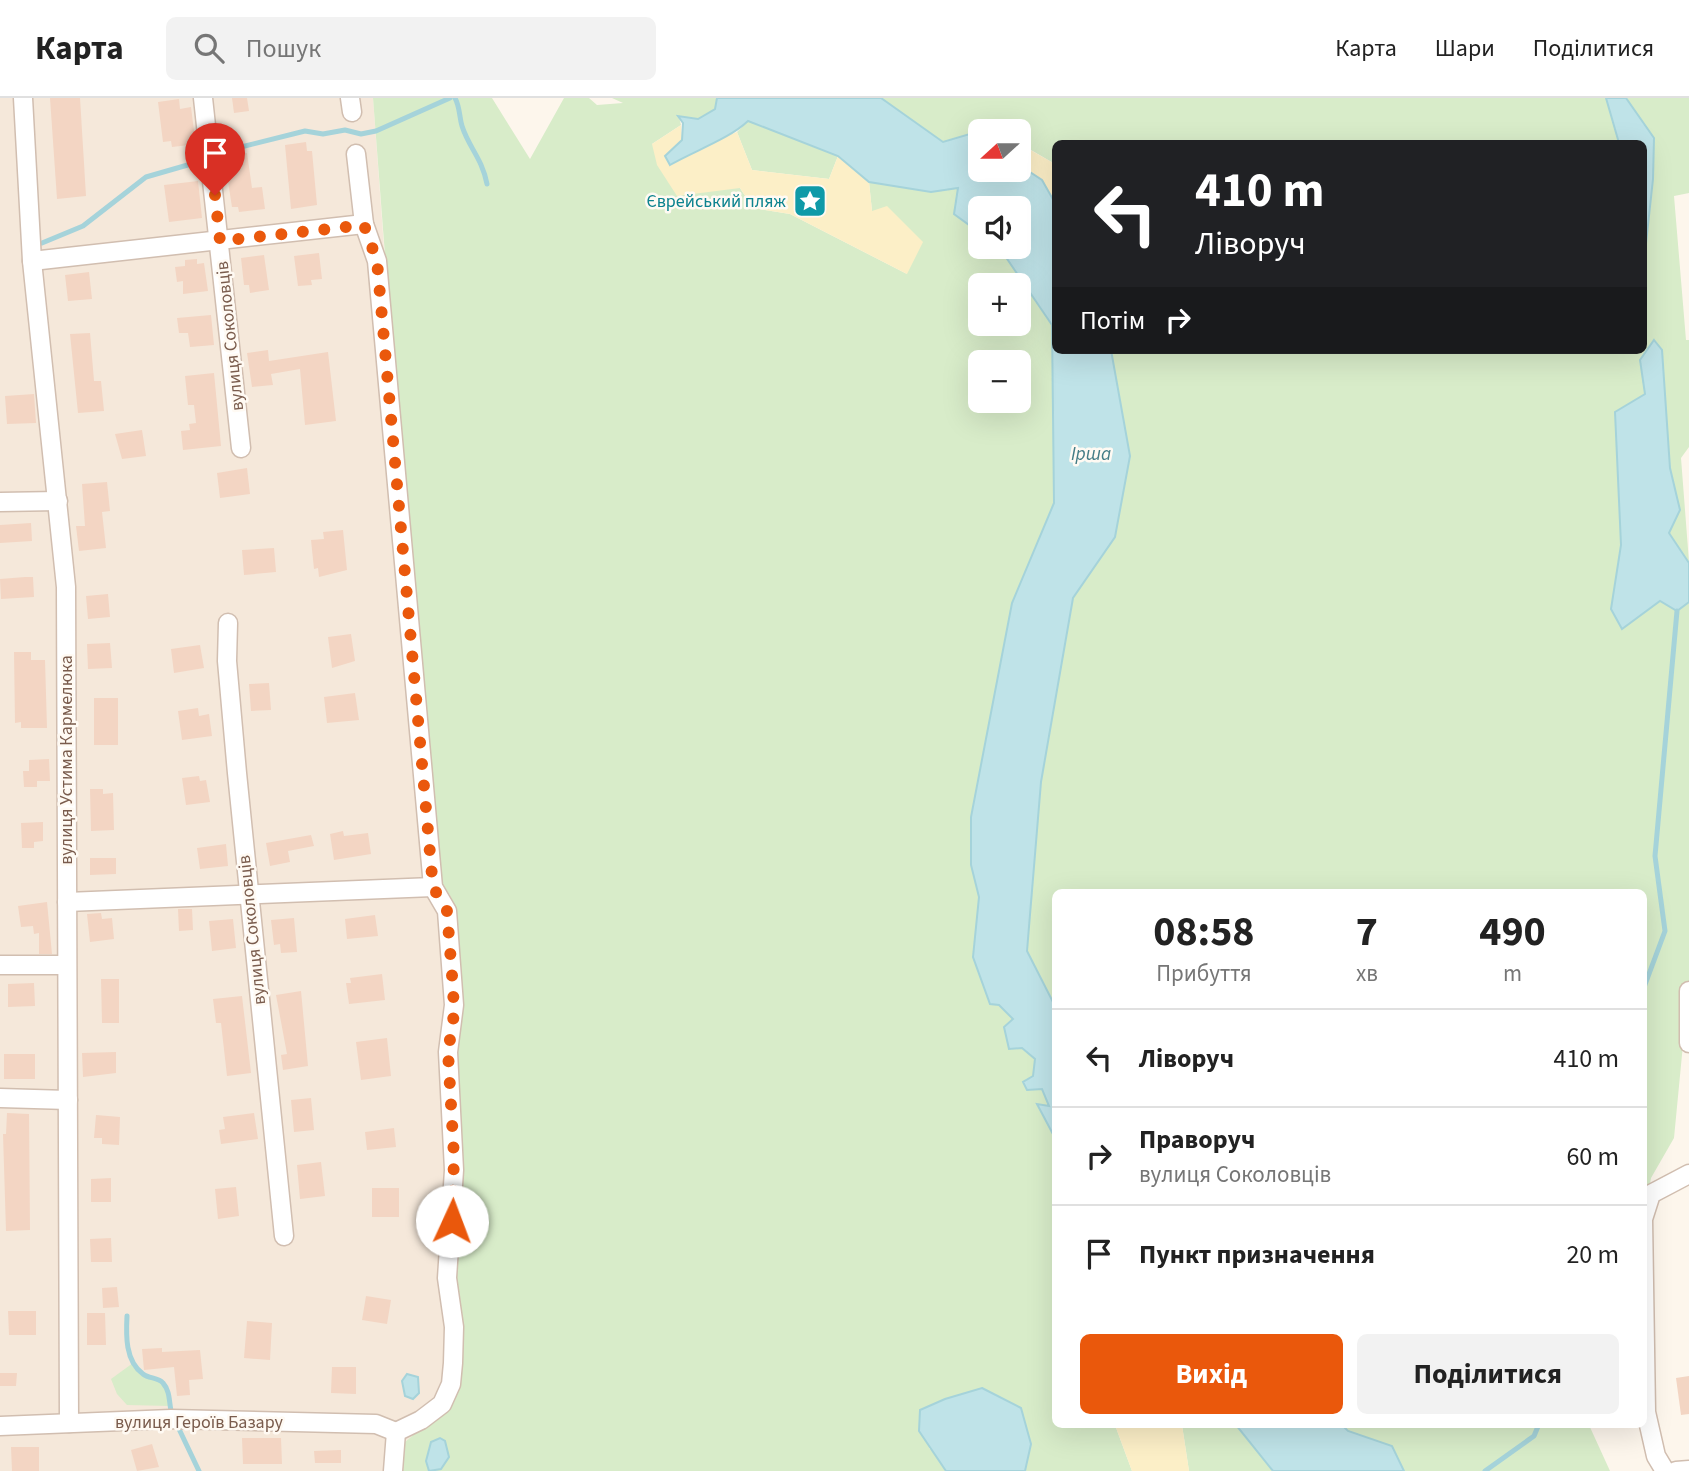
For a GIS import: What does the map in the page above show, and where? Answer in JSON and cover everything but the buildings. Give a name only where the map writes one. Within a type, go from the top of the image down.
[{"type":"street","name":"вулиця Устима Кармелюка","points":[[23,98],[32,261],[66,587],[65,965],[69,1423]]},
{"type":"street","name":"вулиця Соколовців","points":[[203,98],[241,448]]},
{"type":"street","points":[[356,154],[364,225],[377,261],[433,887],[447,911],[454,996],[448,1052],[454,1170],[447,1278],[454,1326],[451,1384],[442,1404],[421,1420],[396,1432],[393,1471]]},
{"type":"street","points":[[32,261],[364,225]]},
{"type":"street","points":[[0,502],[58,501]]},
{"type":"street","name":"вулиця Соколовців","points":[[228,623],[227,662],[248,893],[284,1236]]},
{"type":"street","points":[[67,902],[433,887]]},
{"type":"street","points":[[0,965],[65,965]]},
{"type":"street","points":[[1689,991],[1689,1041]]},
{"type":"street","points":[[0,1098],[68,1100]]},
{"type":"street","points":[[1647,1206],[1651,1194],[1689,1174]]},
{"type":"street","points":[[1647,1416],[1656,1457],[1665,1471]]},
{"type":"street","name":"вулиця Героїв Базару","points":[[0,1426],[171,1419],[376,1424],[396,1432]]},
{"type":"street","points":[[1676,1471],[1689,1470]]},
{"type":"shaded area","points":[[0,98],[373,98],[404,519],[455,923],[458,1045],[452,1059],[459,1322],[453,1401],[405,1442],[403,1471],[0,1471]]},
{"type":"green space","points":[[373,98],[492,98],[530,159],[564,98],[589,98],[597,105],[623,103],[612,98],[717,98],[715,109],[698,120],[679,117],[681,125],[652,144],[740,188],[753,208],[790,214],[907,274],[872,211],[869,182],[931,192],[959,188],[955,214],[968,224],[968,259],[1009,259],[1018,273],[968,273],[968,336],[1031,336],[1031,292],[1052,324],[1054,503],[1012,603],[970,826],[972,865],[979,897],[973,957],[999,1005],[1014,1019],[1004,1027],[1009,1049],[1022,1048],[1035,1059],[1033,1076],[1023,1083],[1042,1089],[1049,1106],[1038,1104],[1052,1132],[1052,1428],[1116,1428],[1132,1471],[1025,1471],[1031,1444],[929,1448],[942,1460],[946,1471],[403,1471],[405,1442],[453,1401],[459,1322],[454,1282],[452,1059],[458,1045],[455,923],[450,895],[432,871]]},
{"type":"green space","points":[[881,98],[1689,98],[1689,193],[1674,196],[1686,340],[1689,340],[1689,447],[1681,458],[1689,562],[1689,982],[1674,1138],[1651,1178],[1647,1200],[1647,889],[1052,889],[1052,1000],[1027,951],[1041,782],[1073,597],[1115,537],[1119,506],[1119,406],[1112,354],[1647,354],[1647,140],[1052,140],[1052,162],[1031,150],[1031,119],[968,119],[968,135],[943,142]]},
{"type":"green space","points":[[748,121],[838,156],[829,179],[752,170],[737,132]]},
{"type":"green space","points":[[133,1363],[161,1384],[170,1406],[127,1405],[117,1394],[111,1379]]},
{"type":"green space","points":[[1182,1428],[1238,1428],[1273,1471],[1189,1471]]},
{"type":"green space","points":[[1345,1428],[1590,1428],[1610,1471],[1404,1471],[1391,1446]]},
{"type":"sand","name":"Єврейський пляж","points":[[681,125],[682,140],[670,164],[705,144],[737,132],[752,170],[829,179],[838,156],[869,182],[872,211],[887,206],[923,242],[907,274],[790,214],[753,208],[740,188],[677,196],[657,165],[652,144]]},
{"type":"sand","points":[[1031,150],[1052,162],[1052,198],[1042,180],[1031,173]]},
{"type":"sand","points":[[1116,1428],[1182,1428],[1189,1471],[1132,1471]]},
{"type":"water","name":"Ірша","points":[[717,98],[881,98],[943,142],[968,135],[968,182],[1031,182],[1031,173],[1042,180],[1052,198],[1052,325],[1031,294],[1031,273],[1017,273],[1007,259],[1031,259],[1031,196],[968,196],[968,224],[954,214],[958,188],[931,192],[869,182],[838,156],[748,121],[721,139],[670,165],[665,156],[682,140],[683,123],[678,116],[698,119],[715,109]]},
{"type":"water","points":[[1606,98],[1626,98],[1654,138],[1647,234],[1647,140],[1618,140]]},
{"type":"water","points":[[1654,340],[1662,350],[1670,468],[1680,510],[1669,533],[1689,563],[1689,602],[1677,611],[1660,601],[1622,629],[1611,609],[1621,545],[1615,412],[1645,394],[1640,360],[1647,354]]},
{"type":"water","name":"Ірша","points":[[1052,354],[1112,354],[1130,456],[1115,537],[1073,598],[1041,782],[1027,951],[1052,1000],[1052,1132],[1037,1104],[1049,1106],[1042,1089],[1027,1090],[1023,1082],[1033,1076],[1035,1059],[1022,1048],[1009,1049],[1004,1027],[1013,1019],[999,1005],[990,1004],[973,957],[979,897],[971,865],[971,817],[1012,603],[1054,503]]},
{"type":"water","points":[[407,1374],[418,1377],[419,1393],[413,1399],[405,1396],[402,1381]]},
{"type":"water","points":[[982,1388],[1021,1408],[1031,1444],[1025,1471],[946,1471],[919,1431],[920,1410]]},
{"type":"water","points":[[1238,1428],[1345,1428],[1392,1446],[1404,1471],[1273,1471]]},
{"type":"water","points":[[440,1438],[445,1441],[449,1457],[441,1469],[429,1471],[426,1461],[431,1442]]},
{"type":"waterway","points":[[221,152],[305,131],[323,134],[345,130],[361,134],[376,131],[450,98]]},
{"type":"waterway","points":[[455,98],[465,134],[482,167],[487,184]]},
{"type":"waterway","points":[[42,243],[83,226],[146,177],[205,160]]},
{"type":"waterway","points":[[1647,979],[1665,931],[1655,856],[1677,611]]},
{"type":"waterway","points":[[127,1316],[127,1339],[133,1362],[143,1374],[163,1383],[171,1411]]},
{"type":"waterway","points":[[1485,1471],[1534,1436],[1537,1428]]},
{"type":"waterway","points":[[179,1429],[199,1471]]},
{"type":"place","name":"Єврейський пляж","points":[[810,201]]},
{"type":"route","points":[[215,195],[220,241],[364,225],[377,261],[433,887],[440,894],[447,911],[454,1014],[448,1052],[454,1157],[452,1221]]}]
